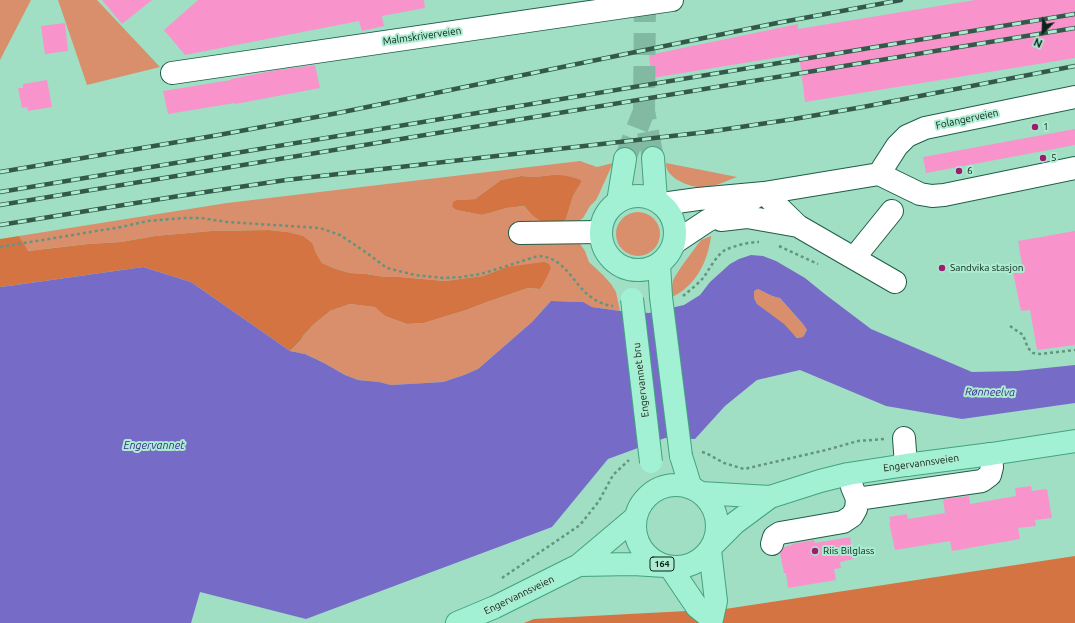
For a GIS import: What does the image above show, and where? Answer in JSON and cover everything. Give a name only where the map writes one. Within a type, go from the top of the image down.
[{"type":"main road","points":[[653,158],[659,202]]},
{"type":"main road","points":[[618,202],[625,159]]},
{"type":"main road","points":[[628,197],[646,197],[659,202],[671,215],[675,231],[674,243],[665,259],[649,269],[641,270],[633,270],[616,264],[608,255],[602,244],[601,225],[604,216],[612,206],[628,197]]},
{"type":"main road","name":"164","points":[[636,517],[635,530],[638,542],[645,552],[654,560],[667,566],[681,567],[692,564],[702,558],[711,548],[717,531],[716,517],[711,503],[696,490],[670,298],[659,264]]},
{"type":"main road","points":[[622,267],[623,303]]},
{"type":"main road","name":"Engervannet bru","points":[[623,303],[642,459]]},
{"type":"main road","name":"Engervannsveien","points":[[711,548],[735,523],[770,498],[814,483],[848,474],[1075,441]]},
{"type":"main road","points":[[642,459],[650,495]]},
{"type":"main road","points":[[636,517],[641,505],[650,495],[659,489],[680,485],[696,490]]},
{"type":"main road","name":"Engervannsveien","points":[[696,490],[770,498]]},
{"type":"main road","name":"Engervannsveien","points":[[458,623],[579,565],[636,517]]},
{"type":"main road","name":"164","points":[[667,566],[697,607],[712,619],[716,601],[711,548]]},
{"type":"main road","name":"Engervannsveien","points":[[579,565],[633,564],[667,566]]},
{"type":"street","name":"Malmskriverveien","points":[[172,73],[672,0]]},
{"type":"street","name":"Folangerveien","points":[[879,174],[897,146],[907,136],[925,128],[1075,97]]},
{"type":"street","points":[[659,202],[764,193],[879,174],[920,194],[932,196],[1075,168]]},
{"type":"street","points":[[674,243],[707,221],[764,193]]},
{"type":"street","points":[[764,193],[798,226],[895,282]]},
{"type":"street","points":[[854,258],[892,212]]},
{"type":"street","points":[[707,221],[747,217],[798,226]]},
{"type":"street","points":[[520,233],[601,232]]},
{"type":"street","points":[[904,438],[906,465]]},
{"type":"street","points":[[857,499],[982,481],[990,475],[992,467],[991,454]]},
{"type":"street","points":[[772,544],[774,537],[780,533],[843,522],[852,516],[856,509],[857,499],[848,474]]},
{"type":"path","points":[[0,247],[121,227],[148,221],[183,218],[202,218],[227,222],[320,228],[340,236],[387,268],[415,276],[444,278],[468,276],[481,274],[538,256],[545,256],[555,260],[563,266],[584,292],[604,304],[623,303]]},
{"type":"path","points":[[670,298],[690,290],[703,278],[715,260],[725,251],[747,243],[762,242]]},
{"type":"path","points":[[775,245],[783,247],[818,264]]},
{"type":"path","points":[[1010,326],[1023,335],[1028,348],[1033,353],[1040,354],[1075,350]]},
{"type":"path","points":[[690,454],[706,453],[724,463],[744,469],[858,441],[904,438]]},
{"type":"path","points":[[500,579],[580,525],[599,501],[613,475],[642,459]]},
{"type":"shaded area","points":[[0,0],[31,0],[0,60]]},
{"type":"shaded area","points":[[58,0],[97,0],[160,67],[87,85]]},
{"type":"shaded area","points":[[580,161],[597,167],[613,163],[596,200],[590,206],[583,218],[576,223],[578,241],[585,251],[589,262],[603,275],[616,292],[620,311],[592,307],[582,302],[551,301],[532,322],[478,369],[443,382],[391,385],[358,380],[345,375],[305,354],[290,351],[313,325],[330,311],[350,304],[376,307],[385,316],[407,324],[424,323],[528,288],[540,289],[546,278],[506,267],[483,276],[445,281],[350,273],[322,263],[313,244],[287,232],[269,230],[211,231],[155,236],[121,242],[27,251],[19,236],[227,203]],"holes":[[[552,175],[582,181],[573,196],[566,219],[532,215],[524,206],[507,208],[482,215],[456,210],[452,207],[457,200],[475,199],[501,180],[521,176],[535,177]]]},
{"type":"shaded area","points":[[666,163],[737,177],[709,187],[687,185],[670,174]]},
{"type":"shaded area","points":[[552,175],[568,176],[582,181],[573,196],[566,219],[555,225],[542,222],[532,215],[524,206],[507,208],[482,215],[456,210],[452,207],[453,202],[457,200],[475,199],[501,180],[521,176],[535,177]]},
{"type":"shaded area","points":[[634,212],[642,212],[654,218],[660,230],[660,238],[654,250],[642,256],[634,256],[622,250],[616,238],[616,230],[622,218]]},
{"type":"shaded area","points":[[269,230],[303,236],[313,244],[322,263],[350,273],[445,281],[483,276],[506,267],[544,262],[549,264],[551,268],[540,289],[528,288],[424,323],[407,324],[385,316],[375,307],[350,304],[330,311],[313,325],[290,351],[191,282],[143,267],[0,287],[0,239],[19,236],[28,251],[211,231]]},
{"type":"shaded area","points":[[711,236],[707,255],[699,272],[688,286],[672,297],[671,292],[673,280],[681,267],[701,240]]},
{"type":"shaded area","points":[[758,289],[771,296],[780,298],[807,330],[803,337],[798,338],[757,304],[754,298],[754,291]]},
{"type":"shaded area","points":[[1075,556],[1075,623],[524,623],[534,619],[725,609]]},
{"type":"water","name":"Engervannet","points":[[751,255],[763,256],[776,261],[805,278],[871,329],[972,372],[1017,371],[1075,365],[1075,403],[962,419],[886,406],[800,370],[757,380],[725,406],[695,439],[665,438],[608,459],[552,527],[306,619],[200,592],[191,623],[0,623],[0,287],[143,267],[191,282],[290,351],[305,354],[345,375],[358,380],[391,385],[443,382],[478,369],[532,322],[551,301],[583,302],[592,307],[649,313],[684,305],[700,295],[710,282],[730,264]],"holes":[[[758,289],[771,296],[780,298],[807,330],[803,337],[797,338],[784,324],[757,304],[754,298],[754,291]]]},
{"type":"building","points":[[102,0],[152,0],[122,24]]},
{"type":"building","points":[[198,0],[424,0],[425,8],[382,16],[384,26],[362,31],[359,21],[185,55],[164,30]]},
{"type":"building","points":[[975,0],[1075,0],[1075,58],[805,102],[799,54],[652,78],[649,55],[798,24],[798,29]]},
{"type":"building","points":[[65,23],[68,51],[45,54],[41,26]]},
{"type":"building","points":[[315,65],[320,88],[235,104],[168,114],[163,91],[231,80],[277,70]]},
{"type":"building","points":[[47,80],[52,107],[28,111],[27,107],[22,108],[18,88],[23,88],[23,84]]},
{"type":"building","points":[[1075,129],[1075,145],[926,173],[923,157]]},
{"type":"building","points":[[1075,231],[1075,345],[1037,350],[1030,310],[1021,311],[1013,272],[1023,270],[1018,241]]},
{"type":"building","points":[[1031,486],[1032,491],[1047,489],[1052,518],[1035,520],[1036,526],[1018,528],[1020,539],[952,551],[950,541],[895,550],[889,517],[907,514],[908,519],[945,513],[943,499],[969,496],[970,504],[1016,496],[1015,488]]},
{"type":"building","points":[[850,537],[853,559],[840,562],[841,568],[834,569],[836,580],[788,588],[786,573],[784,573],[780,553],[784,547],[814,540],[815,543]]},
{"type":"tunnel","points":[[645,0],[644,111],[653,158]]},
{"type":"tunnel","points":[[625,159],[644,111]]},
{"type":"railway","points":[[0,172],[338,113],[777,23],[901,0]]},
{"type":"railway","points":[[0,192],[1075,14]]},
{"type":"railway","points":[[0,205],[1075,28]]},
{"type":"railway","points":[[0,225],[286,180],[707,132],[863,107],[1075,66]]},
{"type":"place","name":"1","points":[[1035,127]]},
{"type":"place","name":"5","points":[[1043,158]]},
{"type":"place","name":"6","points":[[959,171]]},
{"type":"place","name":"Sandvika stasjon","points":[[942,268]]},
{"type":"place","name":"Riis Bilglass","points":[[815,551]]},
{"type":"water label","name":"Rønneelva","points":[[990,392]]}]
